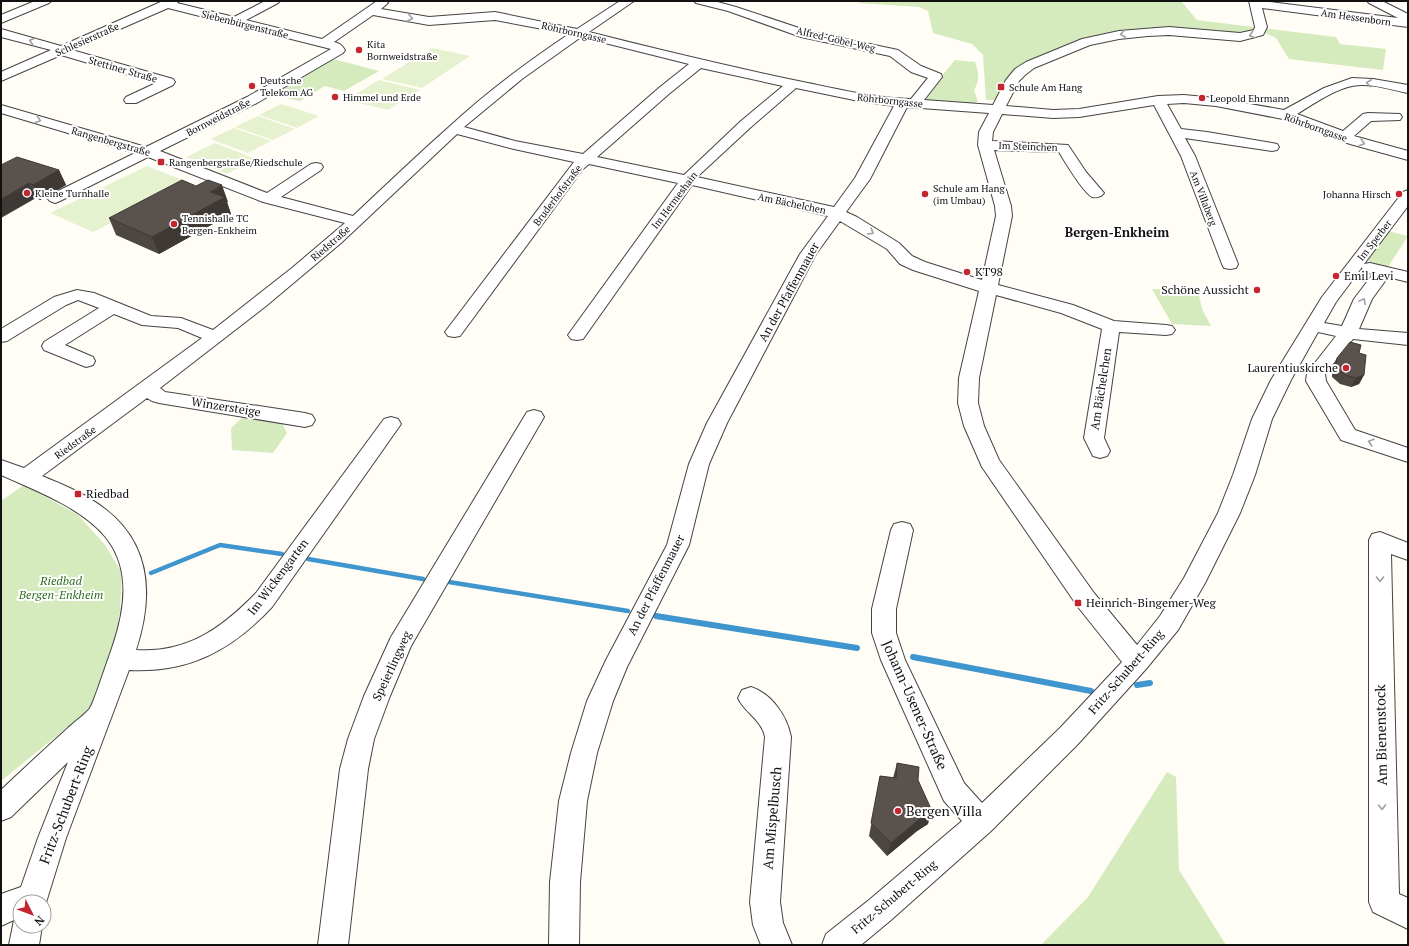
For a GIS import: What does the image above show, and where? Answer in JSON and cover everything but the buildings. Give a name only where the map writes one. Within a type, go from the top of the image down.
[{"type":"street","points":[[1,19],[45,1]]},
{"type":"street","points":[[235,21],[274,1]]},
{"type":"street","points":[[324,43],[385,1]]},
{"type":"street","points":[[610,1],[626,2]]},
{"type":"street","name":"Alfred-Göbel-Weg","points":[[700,1],[732,9],[805,34],[896,54],[916,69],[936,77],[908,104]]},
{"type":"street","points":[[1373,1],[1408,18]]},
{"type":"street","name":"Siebenbürgenstraße","points":[[170,2],[235,21],[324,43]]},
{"type":"street","name":"Schlesierstraße","points":[[1,77],[170,2]]},
{"type":"street","name":"Riedstraße","points":[[26,478],[148,389],[288,279],[356,221],[454,130],[511,81],[626,2]]},
{"type":"street","points":[[1137,662],[1112,636],[989,462],[974,426],[968,403],[969,378],[1004,211],[985,145],[986,132],[999,110],[1011,84],[1020,72],[1030,65],[1101,38],[1136,32],[1169,31],[1233,37],[1252,36],[1259,32],[1261,27],[1256,2]]},
{"type":"street","name":"Am Hessenborn","points":[[1256,2],[1408,23]]},
{"type":"street","name":"Röhrborngasse","points":[[372,10],[429,21],[495,16],[580,33],[699,63],[793,84],[859,97],[908,104],[962,106],[1046,114],[1069,114],[1158,100],[1184,99],[1216,102],[1286,115],[1316,125],[1344,137],[1408,156]]},
{"type":"street","name":"Stettiner Straße","points":[[1,33],[168,82],[131,100]]},
{"type":"street","name":"Bornweidstraße","points":[[55,198],[252,100],[339,50],[335,46],[324,43]]},
{"type":"street","name":"Bruderhofstraße","points":[[454,332],[578,166],[664,90],[699,63]]},
{"type":"street","points":[[1286,115],[1316,98],[1352,82],[1364,82],[1408,88]]},
{"type":"street","name":"Im Hermeshain","points":[[577,335],[688,180],[746,124],[793,84]]},
{"type":"street","name":"Am Villaberg","points":[[1158,100],[1188,156],[1230,264]]},
{"type":"street","name":"An der Pfaffenmauer","points":[[564,945],[565,882],[573,802],[584,753],[600,702],[614,666],[678,545],[699,464],[714,430],[808,254],[862,179],[908,104]]},
{"type":"street","name":"Rangenbergstraße","points":[[1,109],[148,152],[268,199],[356,221]]},
{"type":"street","points":[[1344,137],[1368,117],[1395,117]]},
{"type":"street","name":"Am Bächelchen","points":[[454,130],[514,145],[688,180],[824,210],[852,220],[894,246],[906,260],[912,264],[989,288],[1067,309],[1111,326],[1166,330]]},
{"type":"street","points":[[1177,133],[1207,136],[1272,147]]},
{"type":"street","name":"Im Steinchen","points":[[985,145],[1064,148],[1081,175],[1096,193]]},
{"type":"street","points":[[268,199],[316,167]]},
{"type":"street","name":"Im Sperber","points":[[1314,326],[1328,301],[1408,195]]},
{"type":"street","points":[[1356,263],[1383,272],[1408,277]]},
{"type":"street","points":[[1383,272],[1363,299],[1348,333],[1316,373],[1316,381],[1348,435],[1408,455]]},
{"type":"street","points":[[1,337],[60,301],[82,295],[148,321],[181,323],[215,337]]},
{"type":"street","points":[[86,361],[51,346],[112,307]]},
{"type":"street","name":"Am Bächelchen","points":[[1100,451],[1094,438],[1111,326]]},
{"type":"street","points":[[1314,326],[1348,333],[1408,339]]},
{"type":"street","name":"Fritz-Schubert-Ring","points":[[837,945],[880,910],[981,822],[1069,736],[1137,662],[1169,623],[1182,603],[1229,513],[1244,475],[1265,412],[1281,380],[1314,326]]},
{"type":"street","name":"Winzersteige","points":[[148,389],[159,397],[305,420]]},
{"type":"street","name":"Speierlingweg","points":[[333,945],[354,769],[361,739],[377,696],[400,644],[534,417]]},
{"type":"street","name":"Im Wickengarten","points":[[120,660],[160,660],[188,654],[213,643],[240,625],[264,600],[390,424]]},
{"type":"street","name":"Fritz-Schubert-Ring","points":[[1,468],[26,478],[88,508],[107,523],[124,545],[134,573],[135,602],[130,634],[102,713],[56,826],[35,894]]},
{"type":"street","name":"Johann-Usener-Straße","points":[[902,530],[884,609],[884,633],[893,660],[954,792],[981,822]]},
{"type":"street","name":"Am Bienenstock","points":[[1408,552],[1380,540],[1384,902],[1408,914]]},
{"type":"street","name":"Am Mispelbusch","points":[[751,698],[772,719],[777,730],[778,737],[765,902],[768,925],[777,945]]},
{"type":"street","name":"Fritz-Schubert-Ring","points":[[1,808],[102,713]]},
{"type":"street","points":[[1,911],[12,905]]},
{"type":"street","name":"Fritz-Schubert-Ring","points":[[24,945],[26,934]]},
{"type":"green space","points":[[860,1],[1181,1],[1197,20],[1336,37],[1340,44],[1386,49],[1383,70],[1289,59],[1276,38],[1256,29],[1247,33],[1136,30],[1028,64],[998,100],[986,100],[983,55],[972,44],[933,33],[928,11],[919,7],[859,3]]},
{"type":"green space","points":[[432,48],[470,56],[422,88],[382,79]]},
{"type":"green space","points":[[330,58],[379,71],[344,91],[325,86],[300,101],[268,94]]},
{"type":"green space","points":[[955,60],[975,62],[978,76],[974,90],[978,101],[970,104],[927,100],[925,96]]},
{"type":"green space","points":[[379,80],[420,90],[388,110],[346,100]]},
{"type":"green space","points":[[281,104],[319,116],[297,128],[259,115]]},
{"type":"green space","points":[[258,116],[295,129],[273,140],[235,127]]},
{"type":"green space","points":[[234,128],[271,141],[248,153],[210,139]]},
{"type":"green space","points":[[215,143],[256,159],[227,174],[186,157]]},
{"type":"green space","points":[[147,166],[190,183],[93,232],[50,213]]},
{"type":"green space","points":[[1388,231],[1408,236],[1386,270],[1368,264],[1370,261],[1366,260]]},
{"type":"green space","points":[[1152,289],[1198,291],[1202,309],[1211,326],[1172,324]]},
{"type":"green space","points":[[244,416],[282,423],[287,433],[273,453],[232,450],[231,428]]},
{"type":"green space","name":"Riedbad Bergen-Enkheim","points":[[24,485],[78,515],[105,545],[122,573],[120,611],[111,663],[91,708],[1,781],[1,501]]},
{"type":"green space","points":[[1167,772],[1176,777],[1179,870],[1226,945],[1041,945],[1088,897]]},
{"type":"waterway","points":[[151,573],[220,545],[282,554]]},
{"type":"waterway","points":[[308,559],[423,579]]},
{"type":"waterway","points":[[449,582],[628,611]]},
{"type":"waterway","points":[[659,617],[656,616],[857,648]]},
{"type":"waterway","points":[[913,657],[1091,691]]},
{"type":"waterway","points":[[1137,685],[1150,683]]},
{"type":"place","name":"Kita Bornweidstraße","points":[[359,50]]},
{"type":"place","name":"Deutsche Telekom AG","points":[[252,86]]},
{"type":"place","name":"Schule Am Hang","points":[[1001,87]]},
{"type":"place","name":"Himmel und Erde","points":[[335,97]]},
{"type":"place","name":"Leopold Ehrmann","points":[[1202,98]]},
{"type":"place","name":"Rangenbergstraße/Riedschule","points":[[161,162]]},
{"type":"place","name":"Kleine Turnhalle","points":[[27,193]]},
{"type":"place","name":"Schule am Hang (im Umbau)","points":[[925,194]]},
{"type":"place","name":"Johanna Hirsch","points":[[1399,194]]},
{"type":"place","name":"Tennishalle TC Bergen-Enkheim","points":[[174,224]]},
{"type":"place","name":"KT98","points":[[967,272]]},
{"type":"place","name":"Emil Levi","points":[[1336,276]]},
{"type":"place","name":"Schöne Aussicht","points":[[1257,290]]},
{"type":"place","name":"Laurentiuskirche","points":[[1346,368]]},
{"type":"place","name":"Riedbad","points":[[78,494]]},
{"type":"place","name":"Heinrich-Bingemer-Weg","points":[[1078,603]]},
{"type":"place","name":"Bergen Villa","points":[[898,811]]},
{"type":"district","name":"Bergen-Enkheim","points":[[1117,232]]}]
